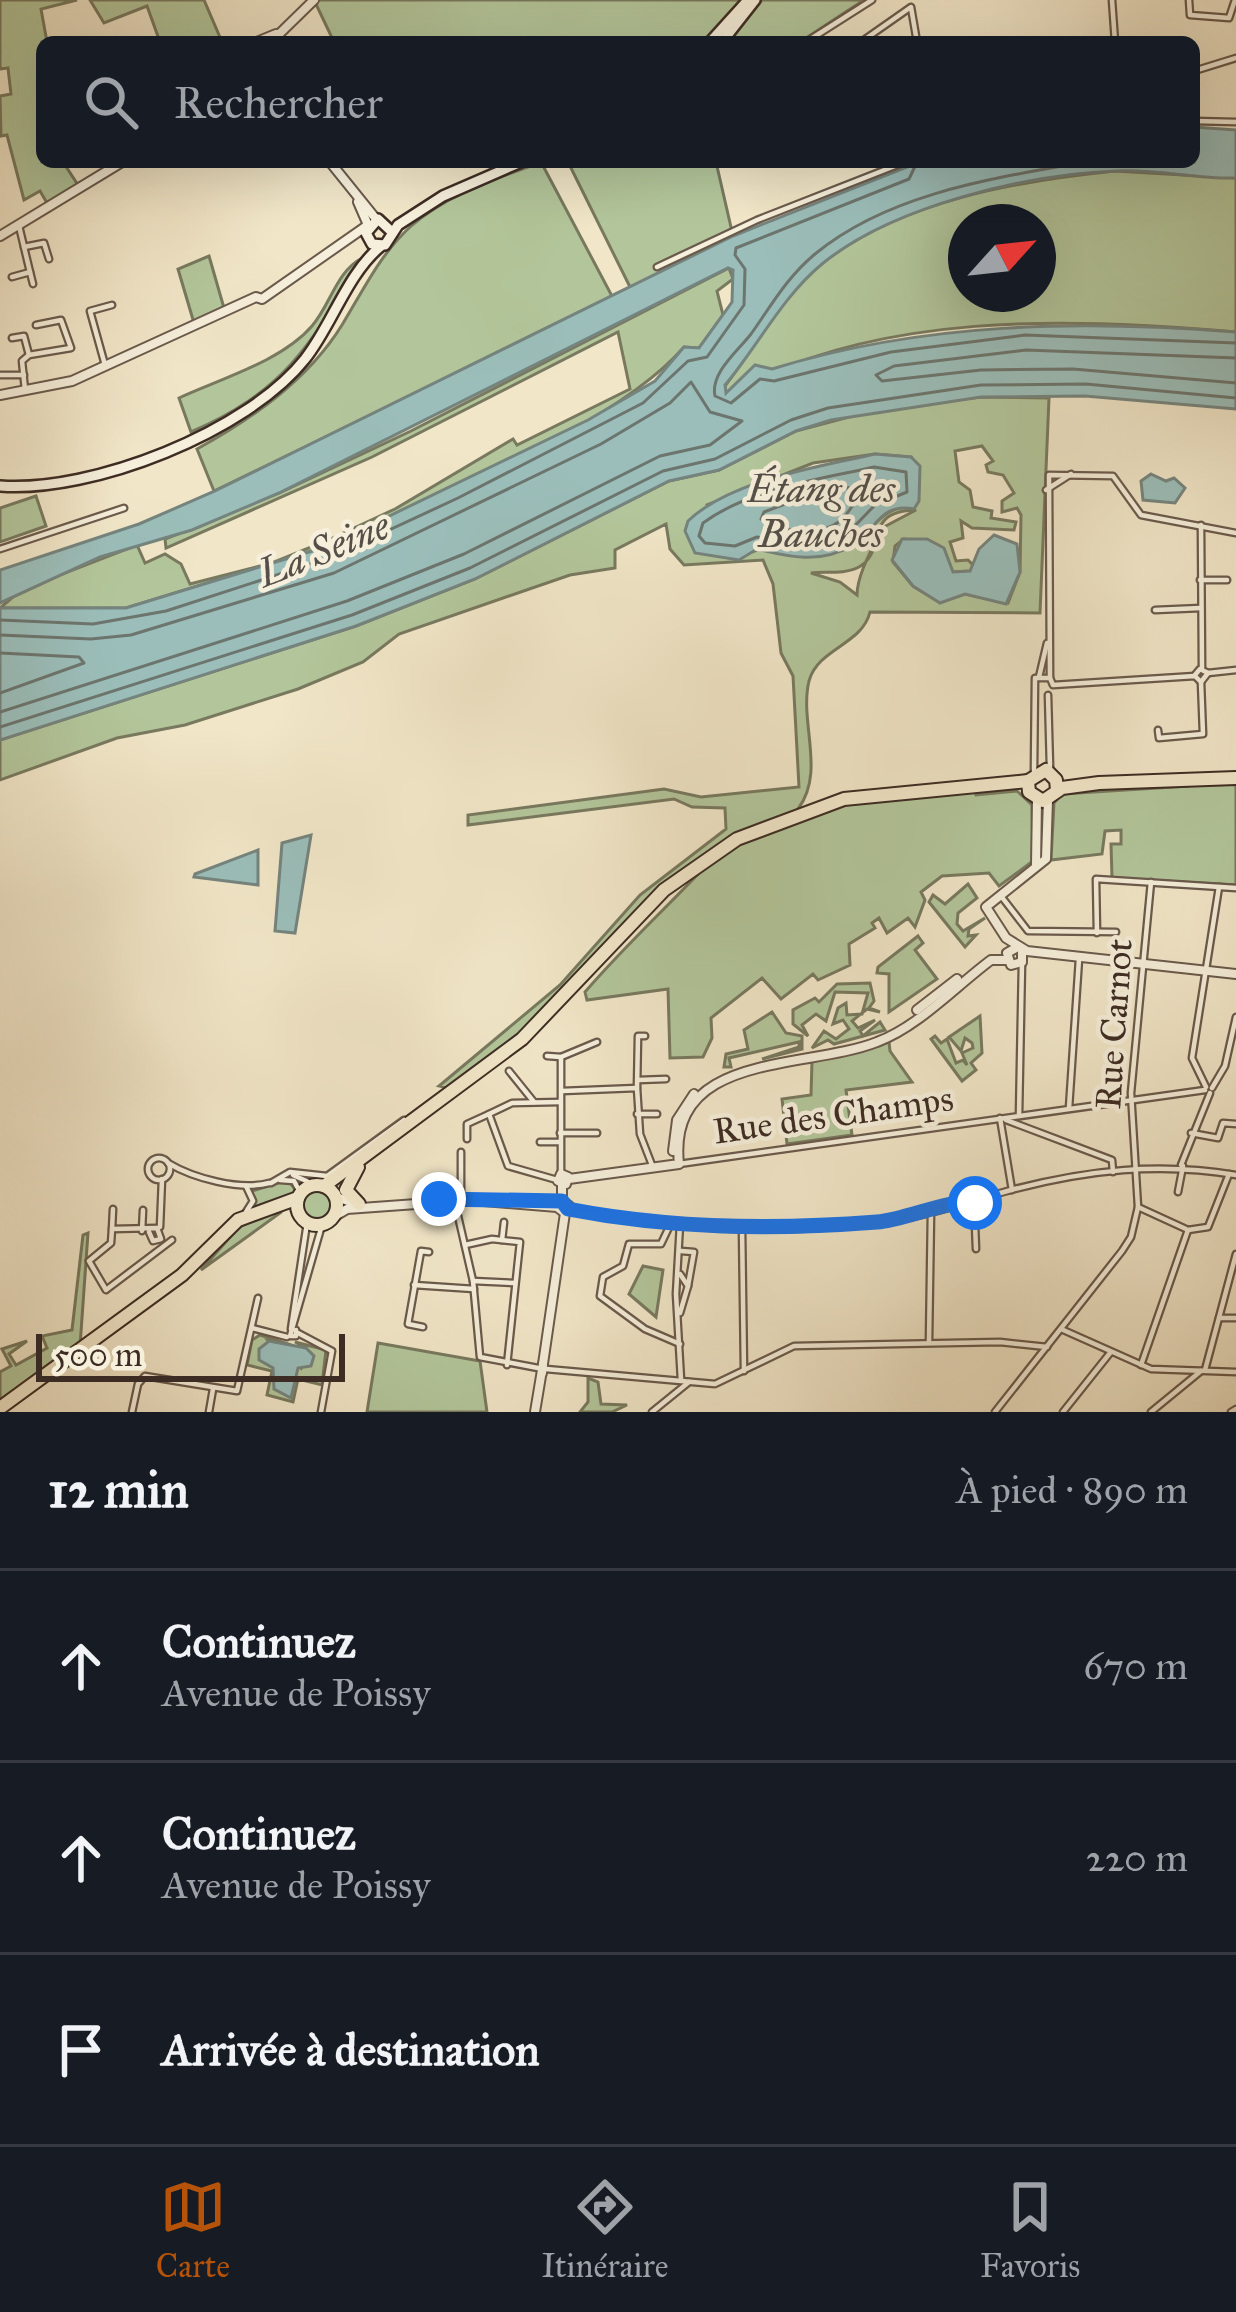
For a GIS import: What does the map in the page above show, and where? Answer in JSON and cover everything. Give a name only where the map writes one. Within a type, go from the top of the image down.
[{"type":"main road","points":[[716,36],[752,0]]},
{"type":"main road","points":[[726,36],[752,0]]},
{"type":"main road","points":[[366,262],[368,239],[381,225],[503,168]]},
{"type":"main road","points":[[0,488],[88,482],[241,416],[288,379],[381,246],[381,225]]},
{"type":"main road","points":[[368,239],[381,246]]},
{"type":"main road","points":[[305,1211],[367,1151],[540,1024],[649,905],[707,858],[799,812],[893,792],[1236,778]]},
{"type":"main road","points":[[351,1169],[346,1190],[358,1204]]},
{"type":"main road","points":[[0,1408],[182,1275],[238,1220],[261,1210],[335,1216],[327,1191]]},
{"type":"street","points":[[276,36],[314,0]]},
{"type":"street","points":[[815,36],[872,0]]},
{"type":"street","points":[[1112,0],[1114,36]]},
{"type":"street","points":[[1189,0],[1188,14],[1229,18],[1235,0]]},
{"type":"street","points":[[870,36],[911,7],[916,36]]},
{"type":"street","points":[[270,36],[282,29]]},
{"type":"street","points":[[1200,68],[1236,58]]},
{"type":"street","points":[[1200,121],[1236,122]]},
{"type":"street","points":[[0,236],[113,168]]},
{"type":"street","points":[[0,395],[68,382],[260,295],[352,233],[381,225],[334,168]]},
{"type":"street","points":[[658,267],[757,220],[888,168]]},
{"type":"street","points":[[19,226],[33,284]]},
{"type":"street","points":[[352,233],[368,239]]},
{"type":"street","points":[[24,247],[44,243],[49,260]]},
{"type":"street","points":[[12,277],[30,272]]},
{"type":"street","points":[[78,315],[112,305]]},
{"type":"street","points":[[90,311],[105,365]]},
{"type":"street","points":[[25,390],[22,361],[28,355],[71,348],[61,320],[37,325]]},
{"type":"street","points":[[12,338],[24,336],[28,355]]},
{"type":"street","points":[[0,375],[24,375]]},
{"type":"street","points":[[1019,1116],[1018,978],[1006,938],[986,909],[1035,867],[1051,681],[1046,490],[1071,474],[1113,476],[1141,515],[1236,533]]},
{"type":"street","points":[[0,548],[124,508]]},
{"type":"street","points":[[1158,730],[1159,739],[1203,734],[1198,679],[1205,671],[1201,525]]},
{"type":"street","points":[[1200,580],[1227,580]]},
{"type":"street","points":[[1155,610],[1201,608]]},
{"type":"street","points":[[1039,677],[1048,637]]},
{"type":"street","points":[[1042,786],[1033,680],[1198,679],[1205,671],[1236,670]]},
{"type":"street","points":[[1035,694],[1048,694]]},
{"type":"street","points":[[1097,933],[1093,881],[1236,888]]},
{"type":"street","name":"Rue Carnot","points":[[1138,1207],[1132,1098],[1151,882]]},
{"type":"street","points":[[1208,1090],[1192,1058],[1219,887]]},
{"type":"street","points":[[1000,894],[1028,931],[1116,932]]},
{"type":"street","points":[[1069,1108],[1079,954]]},
{"type":"street","points":[[489,1114],[508,1166],[566,1178],[676,1164],[677,1120],[687,1101],[709,1081],[727,1071],[848,1047],[888,1031],[989,956],[1079,954],[1236,974]]},
{"type":"street","points":[[1178,1192],[1191,1133],[1208,1090],[1226,1066],[1236,1017]]},
{"type":"street","points":[[645,1036],[638,1036],[638,1114],[652,1167]]},
{"type":"street","points":[[547,1056],[561,1057],[597,1042]]},
{"type":"street","points":[[535,1412],[566,1178],[560,1142],[561,1057]]},
{"type":"street","points":[[1226,1066],[1236,1067]]},
{"type":"street","points":[[508,1071],[534,1102]]},
{"type":"street","points":[[562,1091],[666,1079]]},
{"type":"street","points":[[271,1183],[290,1172],[327,1176],[464,1083]]},
{"type":"street","name":"Rue des Champs","points":[[676,1164],[1208,1090]]},
{"type":"street","points":[[467,1139],[466,1124],[504,1104],[560,1102]]},
{"type":"street","points":[[638,1114],[657,1114]]},
{"type":"street","points":[[1012,1190],[1002,1118],[1112,1160],[1113,1172]]},
{"type":"street","points":[[1191,1133],[1218,1138],[1222,1123],[1236,1124]]},
{"type":"street","points":[[560,1133],[597,1133]]},
{"type":"street","points":[[540,1142],[560,1142]]},
{"type":"street","points":[[460,1152],[457,1213],[473,1285],[481,1358],[507,1365],[715,1384],[745,1374],[794,1346],[928,1342],[1047,1347]]},
{"type":"street","points":[[153,1241],[151,1162],[160,1158],[188,1173],[246,1186],[290,1178],[315,1233],[293,1333]]},
{"type":"street","points":[[159,1251],[154,1231],[168,1162]]},
{"type":"street","points":[[335,1216],[346,1209],[456,1198],[680,1224],[832,1226],[931,1212],[1012,1190],[1113,1172],[1182,1166],[1233,1175],[1210,1224],[1188,1230],[1138,1207],[1132,1237],[995,1412]]},
{"type":"street","points":[[153,1178],[188,1173]]},
{"type":"street","points":[[279,1178],[292,1174],[358,1204],[457,1213]]},
{"type":"street","points":[[238,1220],[252,1204],[246,1186]]},
{"type":"street","points":[[429,1207],[456,1198]]},
{"type":"street","points":[[974,1200],[976,1249]]},
{"type":"street","points":[[113,1209],[111,1243],[88,1261],[106,1290],[170,1243],[154,1231],[143,1210]]},
{"type":"street","points":[[293,1333],[305,1211]]},
{"type":"street","points":[[928,1342],[931,1212]]},
{"type":"street","points":[[502,1240],[504,1222]]},
{"type":"street","points":[[670,1223],[661,1244],[629,1244],[622,1267],[603,1277],[600,1296],[645,1329],[680,1344]]},
{"type":"street","points":[[680,1224],[681,1380]]},
{"type":"street","points":[[742,1227],[745,1374]]},
{"type":"street","points":[[112,1229],[154,1231]]},
{"type":"street","points":[[1141,1365],[1188,1230]]},
{"type":"street","points":[[465,1245],[520,1242],[507,1365]]},
{"type":"street","points":[[423,1327],[408,1324],[421,1251],[429,1252]]},
{"type":"street","points":[[679,1317],[694,1252],[681,1251]]},
{"type":"street","points":[[1151,1412],[1203,1371],[1236,1254]]},
{"type":"street","points":[[680,1274],[688,1286]]},
{"type":"street","points":[[413,1284],[515,1283]]},
{"type":"street","points":[[133,1412],[138,1384],[145,1376],[239,1389],[258,1298]]},
{"type":"street","points":[[1219,1318],[1236,1318]]},
{"type":"street","points":[[252,1328],[293,1333],[327,1344],[332,1352],[321,1412]]},
{"type":"street","points":[[1061,1329],[1141,1365],[1236,1372]]},
{"type":"street","points":[[1063,1412],[1110,1353]]},
{"type":"street","points":[[652,1412],[689,1382]]},
{"type":"street","points":[[209,1412],[213,1389]]},
{"type":"green space","points":[[0,0],[77,0],[41,9],[46,36],[36,36],[36,168],[67,168],[78,185],[47,203],[40,191],[24,200],[7,135],[1,136],[0,96],[11,94],[8,68],[0,69]]},
{"type":"green space","points":[[90,0],[204,0],[219,36],[158,36],[147,6],[104,23]]},
{"type":"green space","points":[[314,0],[745,0],[711,36],[331,36]]},
{"type":"green space","points":[[762,0],[864,0],[809,36],[734,36]]},
{"type":"green space","points":[[525,168],[544,168],[613,298],[214,491],[197,449],[259,411],[313,363],[381,261],[410,227],[456,196]]},
{"type":"green space","points":[[571,168],[717,168],[733,236],[631,289]]},
{"type":"green space","points":[[1115,171],[1236,178],[1236,332],[1041,323],[909,334],[784,368],[726,395],[725,386],[771,321],[824,262],[889,223],[963,197]]},
{"type":"green space","points":[[209,256],[224,308],[194,323],[178,269]]},
{"type":"green space","points":[[362,258],[293,362],[251,399],[191,432],[179,398],[268,359],[299,338],[319,317],[346,271]]},
{"type":"green space","points":[[729,268],[733,279],[717,291],[723,315],[699,348],[684,347],[617,403],[530,453],[355,535],[325,547],[126,608],[0,608],[21,590],[137,545],[145,563],[165,554],[181,564],[190,584],[272,563],[395,509],[513,439],[517,445],[630,389],[618,332],[372,457],[166,548],[165,539],[279,493],[411,431]]},
{"type":"green space","points":[[981,397],[1049,398],[1040,613],[870,612],[858,632],[821,661],[809,681],[810,779],[798,809],[974,787],[976,795],[1017,791],[1032,805],[1033,861],[999,886],[989,873],[942,876],[921,892],[925,900],[915,927],[908,918],[887,933],[879,918],[872,923],[875,928],[849,944],[850,965],[818,980],[813,974],[781,999],[762,978],[711,1018],[712,1038],[703,1057],[670,1058],[668,989],[587,1000],[585,992],[717,854],[664,890],[564,1000],[448,1088],[439,1086],[560,985],[640,895],[726,829],[725,808],[692,807],[674,799],[468,825],[468,815],[664,789],[701,797],[799,787],[793,676],[781,653],[773,584],[763,560],[684,565],[670,549],[666,524],[615,550],[615,568],[570,575],[399,634],[363,662],[298,689],[185,725],[117,738],[0,780],[0,740],[356,626],[475,579],[669,481],[719,470],[796,431],[883,408]],"holes":[[[982,446],[993,461],[986,465],[988,472],[1003,475],[1014,493],[1002,501],[1002,512],[1017,508],[1021,515],[1020,572],[1008,603],[965,594],[940,602],[913,586],[893,562],[895,546],[904,539],[934,545],[953,572],[970,571],[975,567],[968,560],[956,561],[950,542],[963,538],[961,521],[972,528],[1014,530],[1016,522],[991,518],[992,511],[973,507],[970,490],[959,482],[955,451]],[[875,454],[911,457],[903,507],[885,515],[842,550],[762,549],[739,560],[720,555],[707,505],[813,463]],[[916,510],[882,528],[876,541],[881,524],[888,517]],[[866,561],[857,595],[840,582],[811,573],[847,571]]]},
{"type":"green space","points":[[36,496],[46,526],[0,542],[0,508]]},
{"type":"green space","points":[[1188,780],[1236,785],[1236,885],[1112,878],[1111,844],[1121,844],[1121,830],[1105,831],[1102,854],[1051,860],[1054,803],[1062,794],[1188,786]]},
{"type":"green space","points":[[968,884],[977,898],[958,913],[957,924],[963,931],[985,918],[969,929],[968,936],[976,935],[965,947],[929,902],[933,895],[945,904]]},
{"type":"green space","points":[[918,936],[923,943],[915,950],[937,979],[889,1012],[889,974],[877,973],[878,967]]},
{"type":"green space","points":[[870,983],[874,1001],[869,1008],[880,1012],[867,1009],[862,1013],[868,993],[835,992],[826,1021],[816,1014],[802,1025],[808,1036],[793,1024],[793,1010],[815,998],[819,1002],[837,984]]},
{"type":"green space","points":[[846,1003],[847,1015],[861,1014],[852,1021],[858,1028],[875,1020],[860,1031],[863,1036],[880,1022],[885,1030],[834,1044],[828,1040],[812,1048],[824,1031],[836,1039],[849,1029],[843,1020],[833,1024],[838,1008]]},
{"type":"green space","points":[[772,1012],[786,1033],[802,1036],[802,1049],[762,1059],[799,1047],[799,1042],[729,1058],[731,1067],[724,1067],[726,1054],[748,1049],[744,1030]]},
{"type":"green space","points":[[980,1016],[982,1053],[971,1063],[976,1070],[962,1081],[931,1039],[935,1036],[941,1043],[947,1039],[956,1063],[963,1060],[967,1065],[962,1053],[973,1048],[972,1043],[965,1038],[961,1051],[949,1037]]},
{"type":"green space","points":[[889,1042],[890,1051],[912,1082],[846,1090],[852,1135],[787,1144],[782,1099],[811,1095],[812,1061]]},
{"type":"green space","points":[[288,1180],[298,1193],[252,1209],[252,1191]]},
{"type":"green space","points":[[318,1187],[331,1192],[336,1205],[331,1218],[318,1223],[305,1218],[300,1205],[305,1192]]},
{"type":"green space","points":[[280,1213],[201,1270],[239,1227]]},
{"type":"green space","points":[[88,1233],[80,1346],[0,1402],[0,1372],[11,1366],[2,1349],[27,1341],[9,1354],[16,1365],[47,1348],[42,1336],[72,1330],[83,1235]]},
{"type":"green space","points":[[643,1266],[663,1270],[656,1317],[629,1294]]},
{"type":"green space","points":[[260,1335],[291,1345],[269,1341],[301,1368],[306,1348],[295,1342],[326,1350],[322,1385],[298,1379],[293,1402],[267,1395],[272,1371],[247,1365],[252,1340]]},
{"type":"green space","points":[[378,1343],[480,1361],[487,1412],[367,1412]]},
{"type":"green space","points":[[588,1378],[598,1382],[601,1404],[627,1405],[612,1412],[580,1412],[588,1402]]},
{"type":"water","name":"La Seine","points":[[1200,127],[1236,130],[1236,178],[1132,171],[1082,173],[1003,186],[885,225],[822,264],[795,291],[725,385],[726,393],[755,365],[772,369],[829,353],[944,333],[1119,326],[1236,332],[1236,409],[1085,396],[981,397],[831,420],[796,431],[719,470],[669,481],[475,579],[356,626],[0,740],[0,608],[126,608],[325,547],[588,420],[655,381],[684,347],[699,348],[732,302],[733,270],[728,268],[279,493],[192,530],[100,557],[0,603],[0,570],[139,524],[215,491],[733,236],[904,168],[1200,168]]},
{"type":"water","name":"Étang des Bauches","points":[[875,454],[911,457],[920,466],[919,501],[914,509],[885,514],[851,546],[817,557],[757,549],[739,560],[695,553],[685,531],[688,521],[727,495],[776,477]]},
{"type":"water","points":[[1151,474],[1166,481],[1174,478],[1185,488],[1175,503],[1143,500],[1141,481]]},
{"type":"water","points":[[994,535],[1017,544],[1020,572],[1006,604],[965,594],[940,603],[913,586],[892,560],[902,539],[927,539],[944,548],[953,572],[970,571],[979,549]]},
{"type":"water","points":[[311,835],[295,933],[275,931],[282,843]]},
{"type":"water","points":[[258,850],[258,885],[194,877],[195,874]]},
{"type":"water","points":[[269,1341],[306,1348],[314,1356],[311,1366],[298,1368],[291,1398],[274,1389],[273,1368],[259,1360],[259,1349]]},
{"type":"route","points":[[439,1199],[500,1196],[557,1205],[562,1201],[568,1209],[637,1220],[770,1228],[891,1221],[975,1203]]}]
